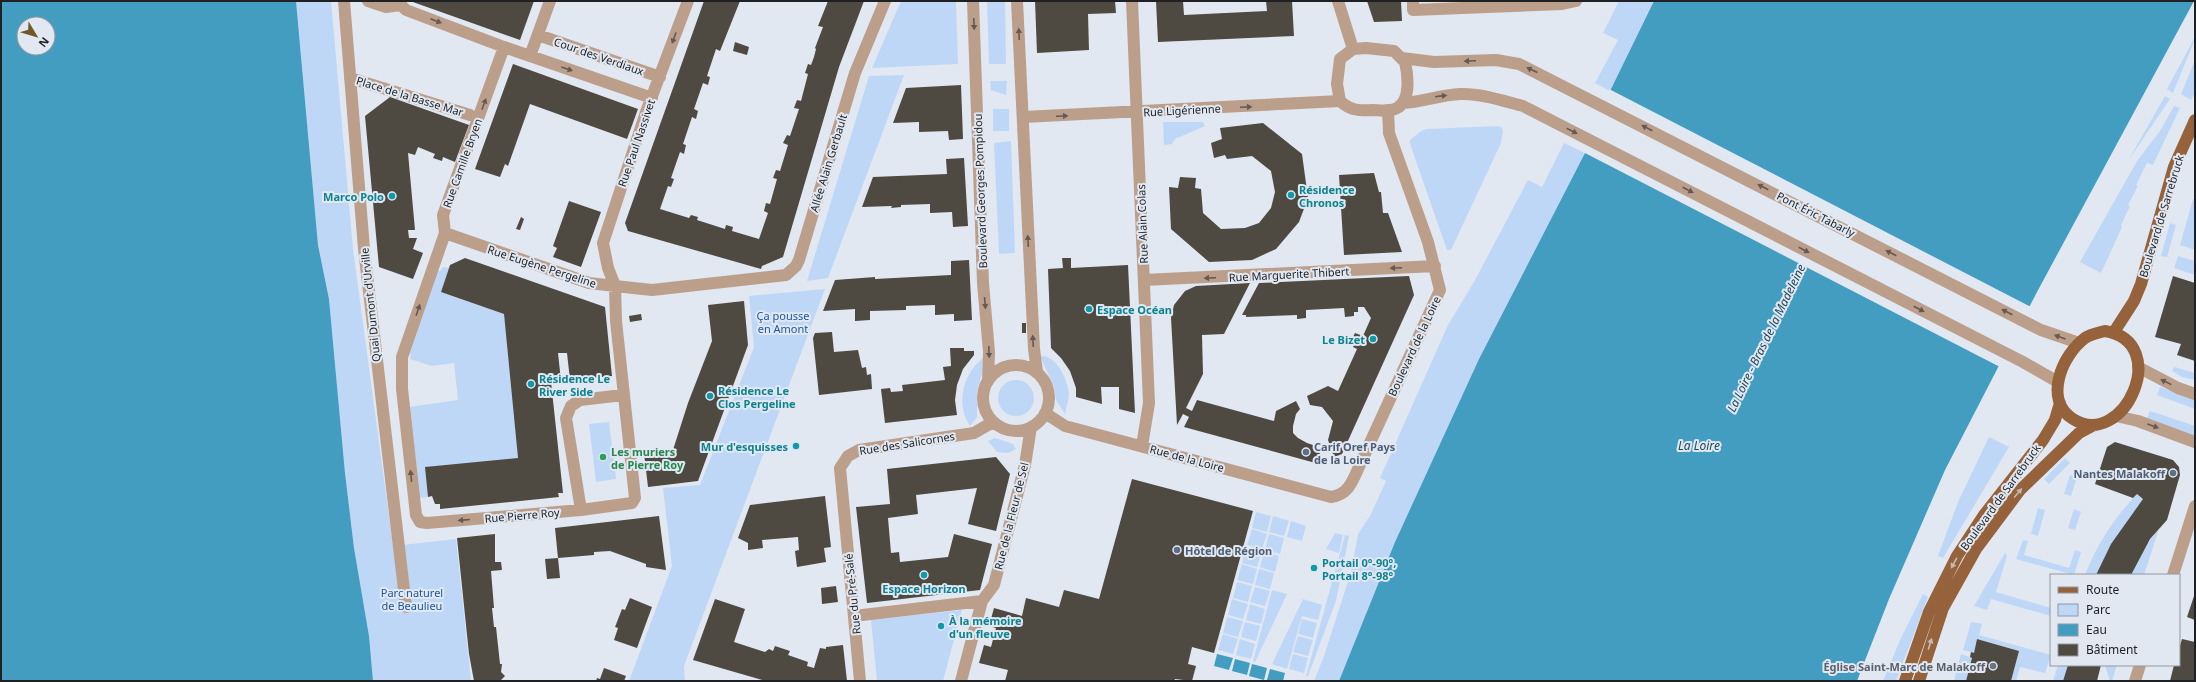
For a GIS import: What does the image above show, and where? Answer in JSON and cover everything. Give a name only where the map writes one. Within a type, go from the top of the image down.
[{"type":"main road","name":"Boulevard de Sarrebruck","points":[[2114,332],[2134,300],[2174,167],[2195,120]]},
{"type":"main road","points":[[2105,331],[2114,332],[2133,347],[2138,367],[2137,380],[2126,405],[2116,416],[2103,423],[2094,425],[2084,424],[2073,419],[2060,403],[2058,382],[2068,357],[2079,343],[2095,333],[2105,331]]},
{"type":"main road","name":"Boulevard de Sarrebruck","points":[[1905,681],[1929,612],[1957,556],[1992,504],[2043,440],[2055,420],[2060,403]]},
{"type":"main road","name":"Boulevard de Sarrebruck","points":[[1919,681],[1943,608],[1976,549],[2020,490],[2079,433],[2094,425]]},
{"type":"street","name":"Quai Dumont d'Urville","points":[[344,1],[364,249],[406,607]]},
{"type":"street","points":[[368,1],[386,7],[401,3],[406,10],[504,47]]},
{"type":"street","points":[[530,56],[550,1]]},
{"type":"street","name":"Rue Paul Nassivet","points":[[632,503],[635,498],[616,321],[615,286],[603,243],[652,98],[688,1]]},
{"type":"street","name":"Allée Alain Gerbault","points":[[736,281],[783,276],[796,266],[855,73],[885,1]]},
{"type":"street","name":"Boulevard Georges Pompidou","points":[[973,1],[983,283],[989,352],[988,381]]},
{"type":"street","points":[[1017,1],[1036,372]]},
{"type":"street","name":"Rue Alain Colas","points":[[1132,1],[1149,403],[1142,446]]},
{"type":"street","points":[[1338,1],[1353,49]]},
{"type":"street","points":[[1413,6],[1562,4],[1576,1]]},
{"type":"street","name":"Cour des Verdiaux","points":[[538,35],[660,77]]},
{"type":"street","name":"Cour des Verdiaux","points":[[504,47],[652,98]]},
{"type":"street","name":"Rue Camille Bryen","points":[[416,515],[402,389],[402,357],[444,233],[443,215],[504,47]]},
{"type":"street","points":[[1403,103],[1407,80],[1406,66],[1402,58],[1394,51],[1366,48],[1353,49],[1345,54],[1338,64],[1337,84],[1340,101],[1350,109],[1356,111],[1388,110],[1396,108],[1403,103],[1418,103],[1432,98],[1462,94],[1501,100],[1523,106],[2025,363],[2058,382]]},
{"type":"street","name":"Pont Éric Tabarly","points":[[1402,58],[1434,62],[1509,61],[1554,80],[2041,330],[2079,343]]},
{"type":"street","name":"Place de la Basse Mar","points":[[350,78],[470,115]]},
{"type":"street","name":"Rue Ligérienne","points":[[1023,117],[1137,113],[1340,101]]},
{"type":"street","name":"Boulevard de la Loire","points":[[1331,497],[1338,496],[1350,487],[1438,296],[1440,284],[1389,133],[1388,110]]},
{"type":"street","name":"Rue Eugène Pergeline","points":[[444,233],[589,283],[652,290],[736,281]]},
{"type":"street","name":"Rue Marguerite Thibert","points":[[1144,280],[1434,266]]},
{"type":"street","points":[[1011,366],[1023,366],[1036,372],[1043,380],[1048,391],[1049,401],[1045,413],[1031,427],[1020,431],[1011,431],[993,422],[987,414],[984,403],[984,390],[988,381],[998,370],[1011,366]]},
{"type":"street","points":[[2138,367],[2178,388],[2195,394]]},
{"type":"street","points":[[581,510],[566,418],[571,406],[580,400],[623,395]]},
{"type":"street","name":"Rue de la Loire","points":[[1045,413],[1065,426],[1331,497]]},
{"type":"street","points":[[2116,416],[2138,421],[2195,442]]},
{"type":"street","name":"Rue des Salicornes","points":[[843,507],[840,468],[844,460],[854,452],[889,444],[974,433],[993,422]]},
{"type":"street","name":"Rue de la Fleur de Sel","points":[[982,601],[994,585],[1022,479],[1031,427]]},
{"type":"street","name":"Rue Pierre Roy","points":[[416,515],[420,522],[426,523],[581,510],[632,503]]},
{"type":"street","points":[[2173,574],[2195,506]]},
{"type":"street","name":"Rue du Pré-Salé","points":[[843,507],[860,681]]},
{"type":"street","points":[[854,616],[982,601],[961,681]]},
{"type":"street","points":[[2135,681],[2140,666]]},
{"type":"green space","name":"Parc naturel de Beaulieu","points":[[296,1],[331,1],[353,249],[393,546],[456,539],[471,681],[373,681],[369,636],[354,548],[345,473],[329,299],[318,245]]},
{"type":"green space","points":[[901,1],[956,1],[958,64],[872,68]]},
{"type":"green space","points":[[987,1],[1005,1],[1006,64],[989,64]]},
{"type":"green space","points":[[1619,1],[1654,1],[1610,91],[1595,83],[1618,40],[1603,33]]},
{"type":"green space","points":[[2195,37],[2195,39],[2173,93],[2167,89]]},
{"type":"green space","points":[[2195,60],[2195,92],[2191,100],[2181,94]]},
{"type":"green space","points":[[904,75],[828,278],[807,281],[869,76]]},
{"type":"green space","points":[[990,81],[1007,81],[1006,95],[991,90]]},
{"type":"green space","points":[[2165,96],[2170,99],[2128,161]]},
{"type":"green space","points":[[2174,106],[2180,108],[2153,165],[2147,163],[2136,185],[2138,186],[2128,205],[2130,206],[2121,225],[2122,227],[2101,273],[2080,262],[2137,161],[2160,131]]},
{"type":"green space","points":[[993,109],[1009,109],[1009,131],[993,131]]},
{"type":"green space","points":[[1163,122],[1203,122],[1205,126],[1175,139],[1172,144],[1164,145]]},
{"type":"green space","points":[[1501,127],[1503,130],[1501,143],[1451,250],[1447,250],[1410,144],[1410,140],[1421,131],[1427,129]]},
{"type":"green space","points":[[1011,141],[1015,253],[999,254],[994,143]]},
{"type":"green space","points":[[1564,143],[1585,153],[1479,359],[1395,542],[1339,681],[1314,681],[1324,656],[1351,572],[1358,534],[1371,514],[1386,481],[1380,478],[1448,325],[1474,282],[1528,180],[1542,187]]},
{"type":"green space","points":[[2193,199],[2195,200],[2195,250],[2180,245]]},
{"type":"green space","points":[[2170,223],[2176,225],[2167,257],[2161,256]]},
{"type":"green space","points":[[2178,256],[2195,261],[2195,275],[2174,268]]},
{"type":"green space","points":[[443,267],[449,268],[441,292],[504,314],[518,458],[428,497],[419,498],[409,407],[458,400],[454,363],[432,366],[410,359],[411,355],[407,353],[437,270],[440,271]]},
{"type":"green space","name":"Ça pousse en Amont","points":[[825,289],[684,666],[685,681],[629,681],[672,566],[663,488],[700,485],[754,347],[749,296]]},
{"type":"green space","points":[[1040,356],[1051,359],[1060,369],[1066,381],[1069,398],[1065,414],[1056,400],[1054,387]]},
{"type":"green space","points":[[983,358],[982,373],[977,392],[977,417],[970,426],[965,418],[963,409],[963,390],[970,372]]},
{"type":"green space","points":[[2174,367],[2195,373],[2195,380],[2182,377],[2172,371]]},
{"type":"green space","points":[[1020,380],[1029,385],[1033,391],[1033,405],[1029,411],[1020,416],[1012,416],[1003,411],[999,405],[998,394],[1003,385],[1009,381]]},
{"type":"green space","points":[[2160,387],[2195,399],[2195,409],[2157,395]]},
{"type":"green space","points":[[2150,411],[2195,426],[2195,436],[2147,419]]},
{"type":"green space","name":"Les muriers de Pierre Roy","points":[[609,422],[616,479],[596,482],[589,424]]},
{"type":"green space","points":[[1989,437],[2009,447],[1943,558],[1938,556],[1958,502]]},
{"type":"green space","points":[[995,438],[1013,444],[1016,449],[1008,453],[997,452],[988,441]]},
{"type":"green space","points":[[2065,458],[2070,463],[2049,484],[2044,479]]},
{"type":"green space","points":[[2070,475],[2077,477],[2071,496],[2064,494]]},
{"type":"green space","points":[[2137,494],[2143,499],[2111,544],[2096,574],[2085,574],[2101,542],[2121,512]]},
{"type":"green space","points":[[2038,508],[2045,510],[2038,536],[2031,534]]},
{"type":"green space","points":[[2074,509],[2081,512],[2075,530],[2068,528]]},
{"type":"green space","points":[[1256,512],[1271,516],[1267,532],[1252,528]]},
{"type":"green space","points":[[1273,516],[1289,521],[1284,536],[1269,532]]},
{"type":"green space","points":[[1291,521],[1306,526],[1302,541],[1287,537]]},
{"type":"green space","points":[[1252,529],[1267,534],[1262,549],[1247,545]]},
{"type":"green space","points":[[2157,531],[2158,532],[2144,574],[2131,574],[2144,548]]},
{"type":"green space","points":[[1335,533],[1343,535],[1339,553],[1326,549]]},
{"type":"green space","points":[[1269,534],[1284,538],[1280,554],[1265,550]]},
{"type":"green space","points":[[1345,535],[1349,536],[1336,601],[1308,676],[1306,676]]},
{"type":"green space","points":[[2023,540],[2028,541],[2024,555],[2069,568],[2075,550],[2081,552],[2074,574],[2016,559]]},
{"type":"green space","points":[[1247,547],[1262,551],[1257,567],[1242,563]]},
{"type":"green space","points":[[1264,552],[1279,556],[1275,572],[1260,567]]},
{"type":"green space","points":[[2005,553],[2007,556],[1996,592],[2050,608],[2050,616],[1991,599],[1987,610],[1974,606]]},
{"type":"green space","points":[[1242,564],[1257,569],[1253,584],[1237,580]]},
{"type":"green space","points":[[1259,569],[1274,573],[1270,589],[1255,585]]},
{"type":"green space","points":[[1237,582],[1252,586],[1248,602],[1233,598]]},
{"type":"green space","points":[[1255,587],[1270,591],[1265,606],[1250,602]]},
{"type":"green space","points":[[1272,590],[1287,594],[1255,662],[1253,661]]},
{"type":"green space","points":[[1923,594],[1928,597],[1896,681],[1883,681],[1900,640]]},
{"type":"green space","points":[[1232,599],[1248,604],[1243,619],[1228,615]]},
{"type":"green space","points":[[1303,599],[1322,605],[1318,620],[1302,616],[1287,669],[1272,664]]},
{"type":"green space","points":[[1250,604],[1265,609],[1261,624],[1246,620]]},
{"type":"green space","points":[[962,610],[943,681],[877,681],[871,620]]},
{"type":"green space","points":[[1227,617],[1243,621],[1238,637],[1223,633]]},
{"type":"green space","points":[[1302,619],[1317,623],[1313,638],[1298,634]]},
{"type":"green space","points":[[1245,622],[1260,626],[1256,641],[1241,637]]},
{"type":"green space","points":[[1971,622],[1982,624],[1979,635],[2050,655],[2050,658],[2045,673],[2020,667],[2016,681],[2011,681],[2019,651],[1977,639],[1974,653],[1963,650]]},
{"type":"green space","points":[[1223,634],[1238,639],[1233,654],[1218,650]]},
{"type":"green space","points":[[1298,636],[1313,640],[1308,656],[1293,652]]},
{"type":"green space","points":[[1240,639],[1255,644],[1251,659],[1236,655]]},
{"type":"green space","points":[[1293,654],[1308,658],[1304,673],[1289,669]]},
{"type":"green space","points":[[1961,654],[1972,658],[1966,681],[1954,681]]},
{"type":"green space","points":[[2058,666],[2068,666],[2063,681],[2053,681]]},
{"type":"green space","points":[[2105,666],[2117,666],[2112,681],[2110,681]]},
{"type":"water","points":[[1,1],[296,1],[318,245],[329,299],[345,473],[354,548],[369,636],[373,681],[1,681]]},
{"type":"water","name":"La Loire","points":[[1654,1],[2194,1],[2037,292],[1945,470],[1889,599],[1857,681],[1339,681],[1395,542],[1479,359],[1585,153],[1610,91]]},
{"type":"water","points":[[1217,654],[1233,658],[1229,670],[1214,666]]},
{"type":"water","points":[[1235,659],[1250,663],[1247,675],[1232,671]]},
{"type":"water","points":[[1252,664],[1267,668],[1264,680],[1249,676]]},
{"type":"water","points":[[1270,669],[1285,673],[1283,681],[1267,680]]},
{"type":"pier","points":[[1609,89],[2031,307],[2000,367],[1583,152]]},
{"type":"building","points":[[410,1],[534,1],[520,40]]},
{"type":"building","points":[[704,1],[740,1],[720,51],[716,49],[707,76],[710,77],[708,85],[703,83],[694,109],[698,111],[696,119],[692,117],[683,144],[686,145],[684,154],[680,152],[671,178],[674,179],[671,187],[668,186],[660,209],[689,218],[691,215],[698,217],[697,220],[725,229],[726,225],[733,227],[732,231],[759,239],[768,213],[764,211],[766,203],[770,204],[777,179],[773,178],[776,170],[780,171],[788,145],[783,143],[787,135],[790,136],[799,109],[794,108],[797,100],[801,101],[808,74],[805,73],[808,64],[811,65],[814,57],[815,48],[823,27],[818,26],[828,1],[864,1],[839,67],[783,257],[762,266],[761,269],[628,231],[625,223]]},
{"type":"building","points":[[1035,1],[1115,1],[1116,13],[1088,14],[1089,50],[1037,53]]},
{"type":"building","points":[[1156,1],[1183,1],[1184,15],[1267,11],[1266,1],[1292,1],[1294,36],[1158,42]]},
{"type":"building","points":[[1367,1],[1401,1],[1402,21],[1374,22]]},
{"type":"building","points":[[735,42],[749,47],[747,55],[733,51]]},
{"type":"building","points":[[513,64],[638,109],[627,139],[530,104],[508,166],[505,164],[500,177],[475,169]]},
{"type":"building","points":[[961,85],[963,139],[949,140],[948,131],[919,132],[919,122],[893,123],[906,88]]},
{"type":"building","name":"Marco Polo","points":[[390,97],[469,125],[455,162],[443,157],[442,161],[433,158],[435,154],[418,147],[415,155],[408,153],[415,230],[408,230],[409,238],[417,238],[413,249],[423,253],[413,279],[379,267],[365,116]]},
{"type":"building","name":"Résidence Chronos","points":[[1263,123],[1302,154],[1308,198],[1299,222],[1276,249],[1252,260],[1209,262],[1171,229],[1169,187],[1178,188],[1180,177],[1196,178],[1195,188],[1201,189],[1203,213],[1221,229],[1245,228],[1259,223],[1271,208],[1275,192],[1271,171],[1252,156],[1227,159],[1225,155],[1214,158],[1211,143],[1222,139],[1220,128]]},
{"type":"building","points":[[964,158],[968,226],[953,227],[952,212],[930,213],[930,204],[901,205],[901,207],[891,208],[892,206],[862,207],[873,177],[947,174],[946,159]]},
{"type":"building","points":[[1374,173],[1379,192],[1381,192],[1383,213],[1388,213],[1402,252],[1344,255],[1339,175]]},
{"type":"building","points":[[569,201],[601,212],[581,267],[553,257],[557,248],[553,246]]},
{"type":"building","points":[[521,217],[524,219],[520,230],[516,229]]},
{"type":"building","name":"Résidence Le River Side","points":[[465,258],[605,307],[612,376],[570,380],[567,353],[558,353],[561,381],[551,382],[563,493],[558,493],[559,497],[440,509],[440,504],[435,504],[432,496],[428,497],[425,467],[518,458],[504,314],[441,292],[450,265]]},
{"type":"building","name":"Espace Océan","points":[[1062,258],[1071,258],[1071,268],[1128,265],[1135,413],[1119,409],[1119,387],[1101,387],[1102,404],[1076,397],[1076,388],[1070,371],[1061,358],[1051,348],[1048,269],[1063,268]]},
{"type":"building","points":[[969,260],[972,320],[954,321],[954,314],[935,315],[935,305],[906,306],[906,310],[870,311],[870,320],[855,321],[855,309],[823,311],[835,280],[875,277],[875,279],[951,275],[951,261]]},
{"type":"building","name":"Le Bizet","points":[[1409,276],[1414,295],[1342,454],[1334,457],[1328,440],[1333,421],[1322,407],[1310,405],[1307,396],[1328,386],[1338,391],[1357,349],[1353,347],[1355,343],[1351,341],[1355,333],[1363,336],[1371,318],[1364,307],[1358,307],[1358,312],[1354,312],[1354,316],[1345,317],[1344,308],[1306,310],[1306,318],[1297,319],[1297,315],[1246,317],[1246,315],[1242,315],[1259,283]]},
{"type":"building","points":[[2173,276],[2195,283],[2195,361],[2177,355],[2181,344],[2155,337]]},
{"type":"building","points":[[1250,283],[1224,334],[1202,335],[1203,374],[1186,408],[1192,411],[1197,400],[1274,421],[1276,411],[1296,401],[1300,409],[1296,414],[1293,433],[1298,438],[1316,446],[1324,462],[1319,464],[1184,427],[1189,417],[1183,414],[1177,425],[1171,318],[1174,305],[1185,291],[1196,286]]},
{"type":"building","name":"Résidence Le Clos Pergeline","points":[[744,301],[748,345],[698,481],[648,487],[644,453],[666,451],[666,454],[672,453],[688,403],[712,341],[708,305]]},
{"type":"building","points":[[641,314],[642,320],[630,322],[629,316]]},
{"type":"building","points":[[1022,323],[1026,323],[1026,333],[1022,333]]},
{"type":"building","points":[[832,332],[834,352],[858,350],[862,368],[866,367],[867,375],[871,374],[872,389],[819,395],[813,338],[815,333]]},
{"type":"building","points":[[950,348],[964,348],[964,351],[974,351],[974,355],[963,369],[957,385],[955,400],[957,415],[885,423],[881,389],[890,388],[891,392],[903,391],[902,385],[945,380],[943,367],[951,366]]},
{"type":"building","points":[[2115,442],[2173,460],[2179,467],[2180,475],[2167,520],[2150,539],[2132,574],[2096,574],[2111,544],[2143,499],[2137,494],[2133,498],[2095,484],[2107,447]]},
{"type":"building","points":[[996,457],[1010,474],[996,531],[968,524],[977,488],[916,495],[918,514],[888,518],[891,553],[899,552],[900,562],[948,557],[954,534],[992,544],[980,590],[867,603],[856,507],[890,504],[887,469]]},
{"type":"building","name":"Hôtel de Région","points":[[1132,479],[1253,511],[1214,653],[1192,647],[1188,664],[1196,666],[1192,681],[1175,679],[1174,681],[1005,681],[1008,670],[979,663],[984,645],[991,647],[996,628],[989,626],[994,608],[1022,616],[1026,598],[1059,607],[1064,590],[1099,599]]},
{"type":"building","points":[[825,496],[831,547],[824,548],[826,562],[797,567],[795,551],[799,550],[798,537],[762,540],[763,548],[748,550],[748,543],[738,538],[750,505]]},
{"type":"building","points":[[659,516],[666,570],[646,567],[646,564],[610,551],[594,552],[594,555],[558,558],[555,528]]},
{"type":"building","points":[[495,534],[495,562],[501,562],[502,570],[491,571],[494,608],[492,608],[494,627],[496,627],[500,664],[502,664],[501,672],[505,676],[500,681],[474,681],[469,654],[457,538]]},
{"type":"building","points":[[558,558],[560,578],[547,579],[545,559]]},
{"type":"building","points":[[836,586],[838,602],[822,604],[821,588]]},
{"type":"building","points":[[2195,593],[2195,620],[2187,617]]},
{"type":"building","points":[[630,598],[652,607],[637,648],[614,640],[618,628],[615,627],[622,609],[625,610]]},
{"type":"building","points":[[715,599],[745,609],[734,642],[765,652],[769,649],[773,651],[775,646],[790,651],[788,655],[808,662],[807,666],[814,668],[820,648],[826,649],[826,647],[843,645],[847,681],[766,681],[693,660]]},
{"type":"building","name":"Église Saint-Marc de Malakoff","points":[[1977,639],[2019,651],[2011,681],[1966,681],[1972,658],[1970,657],[1971,652],[1974,653]]},
{"type":"building","points":[[2182,639],[2195,642],[2195,681],[2170,681],[2174,666],[2180,666],[2180,646]]},
{"type":"building","points":[[2068,666],[2101,666],[2097,681],[2063,681]]},
{"type":"building","points":[[604,668],[626,676],[624,681],[596,681],[597,678],[600,679]]},
{"type":"place","name":"Résidence Chronos","points":[[1291,195]]},
{"type":"place","name":"Marco Polo","points":[[392,196]]},
{"type":"place","name":"Espace Océan","points":[[1089,309]]},
{"type":"place","name":"Le Bizet","points":[[1373,339]]},
{"type":"place","name":"Résidence Le River Side","points":[[531,384]]},
{"type":"place","name":"Résidence Le Clos Pergeline","points":[[710,396]]},
{"type":"place","name":"Mur d'esquisses","points":[[796,446]]},
{"type":"place","name":"Carif Oref Pays de la Loire","points":[[1306,452]]},
{"type":"place","name":"Les muriers de Pierre Roy","points":[[603,457]]},
{"type":"place","name":"Nantes Malakoff","points":[[2173,473]]},
{"type":"place","name":"Hôtel de Région","points":[[1177,550]]},
{"type":"place","name":"Portail 0°-90°, Portail 8°-98°","points":[[1314,568]]},
{"type":"place","name":"Espace Horizon","points":[[924,575]]},
{"type":"place","name":"À la mémoire d'un fleuve","points":[[941,626]]},
{"type":"place","name":"Église Saint-Marc de Malakoff","points":[[1993,666]]},
{"type":"water label","name":"La Loire - Bras de la Madeleine","points":[[1766,338]]}]
